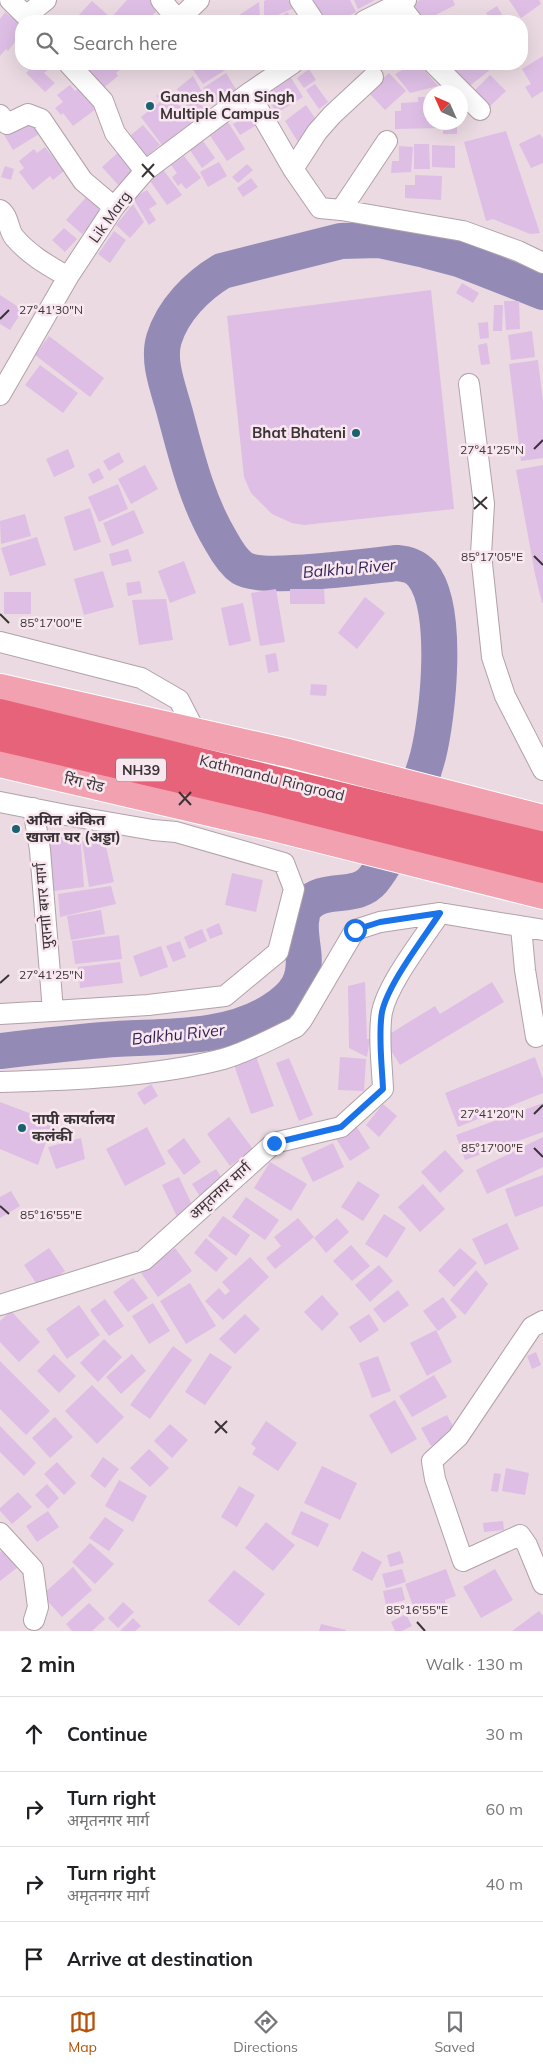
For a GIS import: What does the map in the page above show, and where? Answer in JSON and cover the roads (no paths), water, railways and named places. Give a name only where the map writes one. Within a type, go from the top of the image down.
[{"type":"highway","name":"Kathmandu Ringroad","points":[[0,713],[280,804]]},
{"type":"highway","name":"Kathmandu Ringroad","points":[[0,737],[280,804],[490,844],[543,846]]},
{"type":"highway","name":"Kathmandu Ringroad","points":[[490,844],[543,869]]},
{"type":"main road","points":[[0,688],[288,753],[490,844],[543,895]]},
{"type":"main road","name":"रिंग रोड","points":[[0,763],[226,816],[280,804]]},
{"type":"main road","points":[[490,844],[543,819]]},
{"type":"street","points":[[10,0],[24,15]]},
{"type":"street","points":[[32,15],[46,0]]},
{"type":"street","points":[[161,0],[174,15]]},
{"type":"street","points":[[183,15],[199,0]]},
{"type":"street","points":[[300,0],[310,15]]},
{"type":"street","points":[[376,15],[402,2],[409,15]]},
{"type":"street","points":[[75,70],[103,101],[115,133],[145,171]]},
{"type":"street","name":"Lik Marg","points":[[0,395],[68,278],[114,207],[145,171],[249,93],[283,70]]},
{"type":"street","points":[[440,70],[480,110]]},
{"type":"street","points":[[292,169],[317,132],[332,115],[373,77]]},
{"type":"street","points":[[249,93],[292,169],[320,208],[463,231],[518,251],[543,263]]},
{"type":"street","points":[[0,115],[7,124],[28,114],[42,119],[84,182],[114,207]]},
{"type":"street","points":[[341,210],[387,141]]},
{"type":"street","points":[[0,210],[4,212],[13,236],[32,255],[68,278]]},
{"type":"street","points":[[469,384],[484,504],[481,554],[492,657],[505,696],[543,770]]},
{"type":"street","points":[[0,642],[141,678],[179,700],[196,733]]},
{"type":"street","points":[[0,802],[153,830],[176,832],[284,864],[294,889],[278,952],[226,996],[148,1005],[0,1014]]},
{"type":"street","name":"पुरानाो बगर मार्ग","points":[[33,808],[40,850],[53,1011]]},
{"type":"street","points":[[0,1082],[88,1077],[162,1070],[224,1059],[296,1027],[355,930],[380,922],[440,913],[543,930]]},
{"type":"street","name":"अमृतनगर मार्ग","points":[[0,1305],[144,1260],[274,1143],[341,1127],[383,1089],[382,1014],[385,1000],[392,986],[440,913]]},
{"type":"street","points":[[521,927],[525,970],[536,1037]]},
{"type":"street","points":[[543,1321],[532,1328],[458,1436],[432,1461],[434,1479],[463,1561],[520,1535],[527,1545],[543,1584]]},
{"type":"street","points":[[0,1533],[33,1568],[38,1607],[34,1620]]},
{"type":"waterway","name":"Balkhu River","points":[[0,1051],[103,1040],[168,1037],[211,1032],[233,1028],[253,1021],[281,1005],[294,993],[302,978],[304,961],[301,932],[302,913],[313,900],[321,896],[358,890],[373,880],[382,868],[398,838],[428,756],[438,690],[439,636],[431,590],[422,574],[417,569],[401,563],[292,573],[253,572],[242,568],[236,563],[227,552],[199,495],[188,463],[165,376],[162,348],[173,318],[195,291],[222,271],[341,241],[379,240],[425,250],[459,259],[543,292]]},
{"type":"place","name":"Ganesh Man Singh Multiple Campus","points":[[150,106]]},
{"type":"place","name":"Bhat Bhateni","points":[[356,433]]},
{"type":"place","name":"अमित अंकित खाजा घर (अड्डा)","points":[[16,829]]},
{"type":"place","name":"नापी कार्यालय कलंकी","points":[[22,1128]]}]
